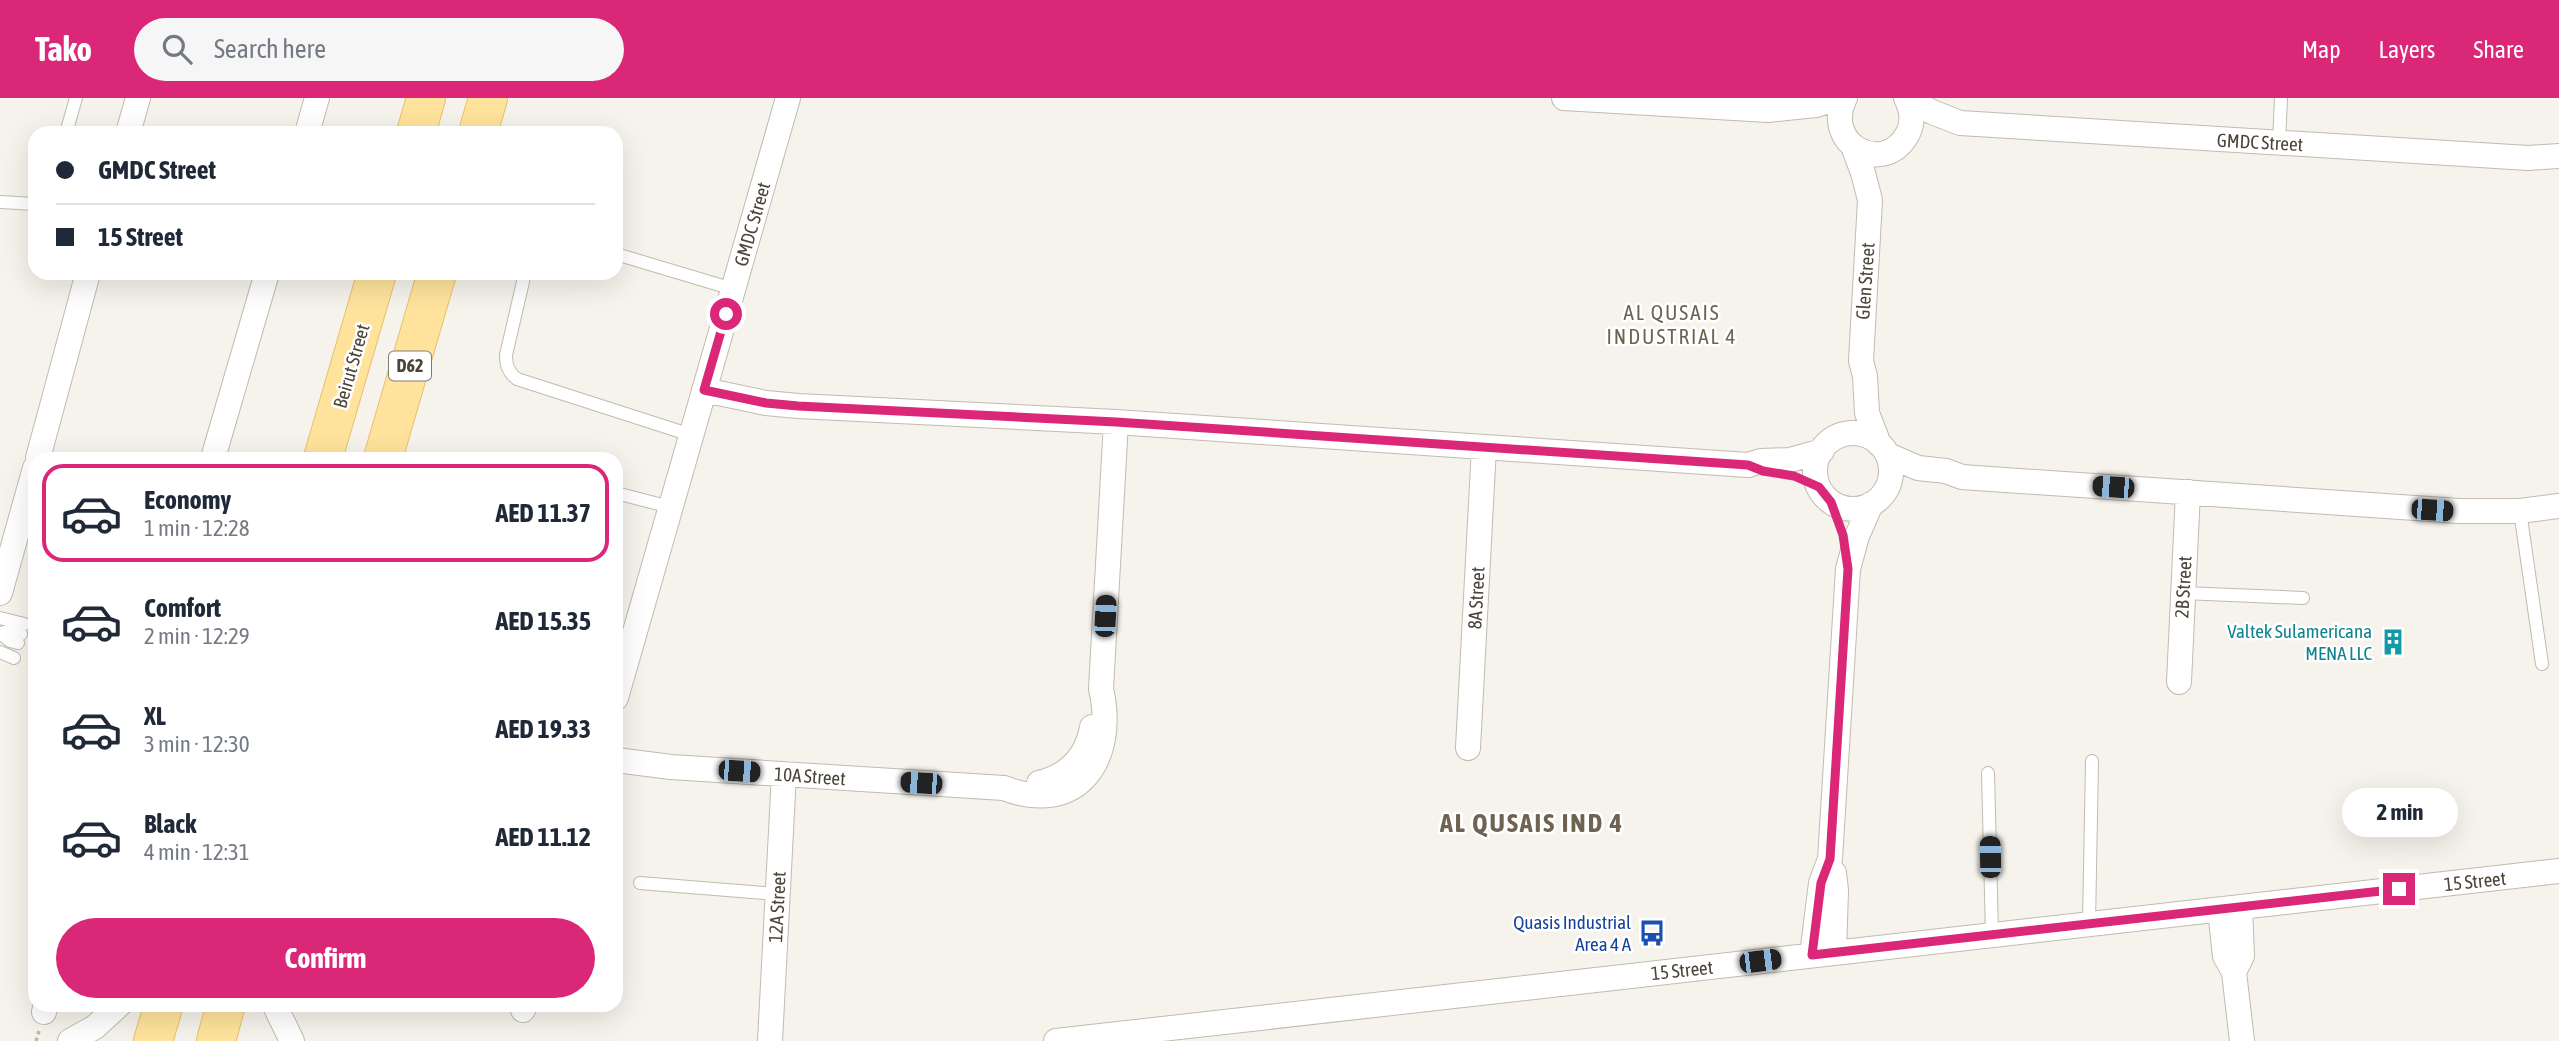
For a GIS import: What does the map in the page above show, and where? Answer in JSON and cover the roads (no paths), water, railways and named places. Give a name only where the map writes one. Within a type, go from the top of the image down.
[{"type":"main road","points":[[418,126],[426,98]]},
{"type":"main road","points":[[480,126],[488,98]]},
{"type":"main road","name":"Beirut Street","points":[[325,452],[375,280]]},
{"type":"main road","name":"D62","points":[[385,452],[435,280]]},
{"type":"main road","points":[[153,1041],[162,1012]]},
{"type":"main road","points":[[216,1041],[224,1012]]},
{"type":"street","points":[[130,126],[138,98]]},
{"type":"street","points":[[309,126],[317,98]]},
{"type":"street","name":"GMDC Street","points":[[623,673],[788,98]]},
{"type":"street","points":[[1564,98],[1768,110],[1816,106],[1839,98]]},
{"type":"street","name":"Glen Street","points":[[1823,954],[1836,890],[1830,859],[1848,569],[1857,536],[1891,476],[1884,449],[1867,413],[1865,376],[1861,361],[1870,201],[1863,173],[1839,117],[1845,98]]},
{"type":"street","name":"GMDC Street","points":[[1906,98],[1960,123],[2528,158],[2559,156]]},
{"type":"street","name":"Glen Street","points":[[1870,201],[1882,173],[1910,129],[1912,121],[1906,98]]},
{"type":"street","points":[[1768,110],[1779,116],[1818,123],[1870,154],[1889,152],[1899,145]]},
{"type":"street","name":"GMDC Street","points":[[1899,145],[1930,131],[1960,123]]},
{"type":"street","points":[[39,452],[86,280]]},
{"type":"street","points":[[215,452],[265,280]]},
{"type":"street","name":"Glen Street","points":[[1848,569],[1843,535],[1816,469],[1850,407],[1856,371],[1861,361]]},
{"type":"street","points":[[704,390],[766,403],[798,406],[1116,422],[1748,465],[1763,471],[1794,476],[1825,494],[1838,506],[1855,509],[1915,483],[1962,477],[2459,512],[2520,511],[2559,506]]},
{"type":"street","name":"10A Street","points":[[623,761],[671,767],[1004,788],[1049,780],[1067,771],[1075,764],[1090,737],[1101,689],[1116,422]]},
{"type":"street","points":[[1748,465],[1761,461],[1801,458],[1854,433],[1863,435],[1918,468],[1946,471],[1962,477]]},
{"type":"street","name":"8A Street","points":[[1468,748],[1484,447]]},
{"type":"street","name":"2B Street","points":[[2179,682],[2188,492]]},
{"type":"street","points":[[0,593],[28,493]]},
{"type":"street","name":"12A Street","points":[[770,1041],[784,774]]},
{"type":"street","name":"15 Street","points":[[1056,1041],[1261,1029],[1823,954],[2559,871]]},
{"type":"street","points":[[2230,909],[2242,956],[2234,972],[2242,1041]]},
{"type":"street","points":[[70,1041],[95,1027],[111,1012]]},
{"type":"street","points":[[277,1012],[292,1041]]},
{"type":"lane","points":[[68,126],[76,98]]},
{"type":"lane","points":[[2279,143],[2281,98]]},
{"type":"lane","points":[[0,202],[28,204]]},
{"type":"lane","points":[[623,256],[733,289]]},
{"type":"lane","points":[[524,280],[506,355],[507,368],[511,375],[516,379],[691,435]]},
{"type":"lane","points":[[623,495],[670,507]]},
{"type":"lane","points":[[2520,511],[2542,664]]},
{"type":"lane","points":[[2183,593],[2303,598]]},
{"type":"lane","points":[[0,618],[19,642]]},
{"type":"lane","points":[[0,633],[6,639],[19,642]]},
{"type":"lane","points":[[0,650],[19,642]]},
{"type":"lane","points":[[2089,924],[2092,761]]},
{"type":"lane","points":[[1989,773],[1992,935]]},
{"type":"lane","points":[[640,883],[777,894]]},
{"type":"place","name":"Valtek Sulamericana MENA LLC","points":[[2393,642]]},
{"type":"place","name":"Quasis Industrial Area 4 A","points":[[1652,933]]},
{"type":"district","name":"AL QUSAIS INDUSTRIAL 4","points":[[1672,325]]},
{"type":"district","name":"AL QUSAIS IND 4","points":[[1532,823]]}]
